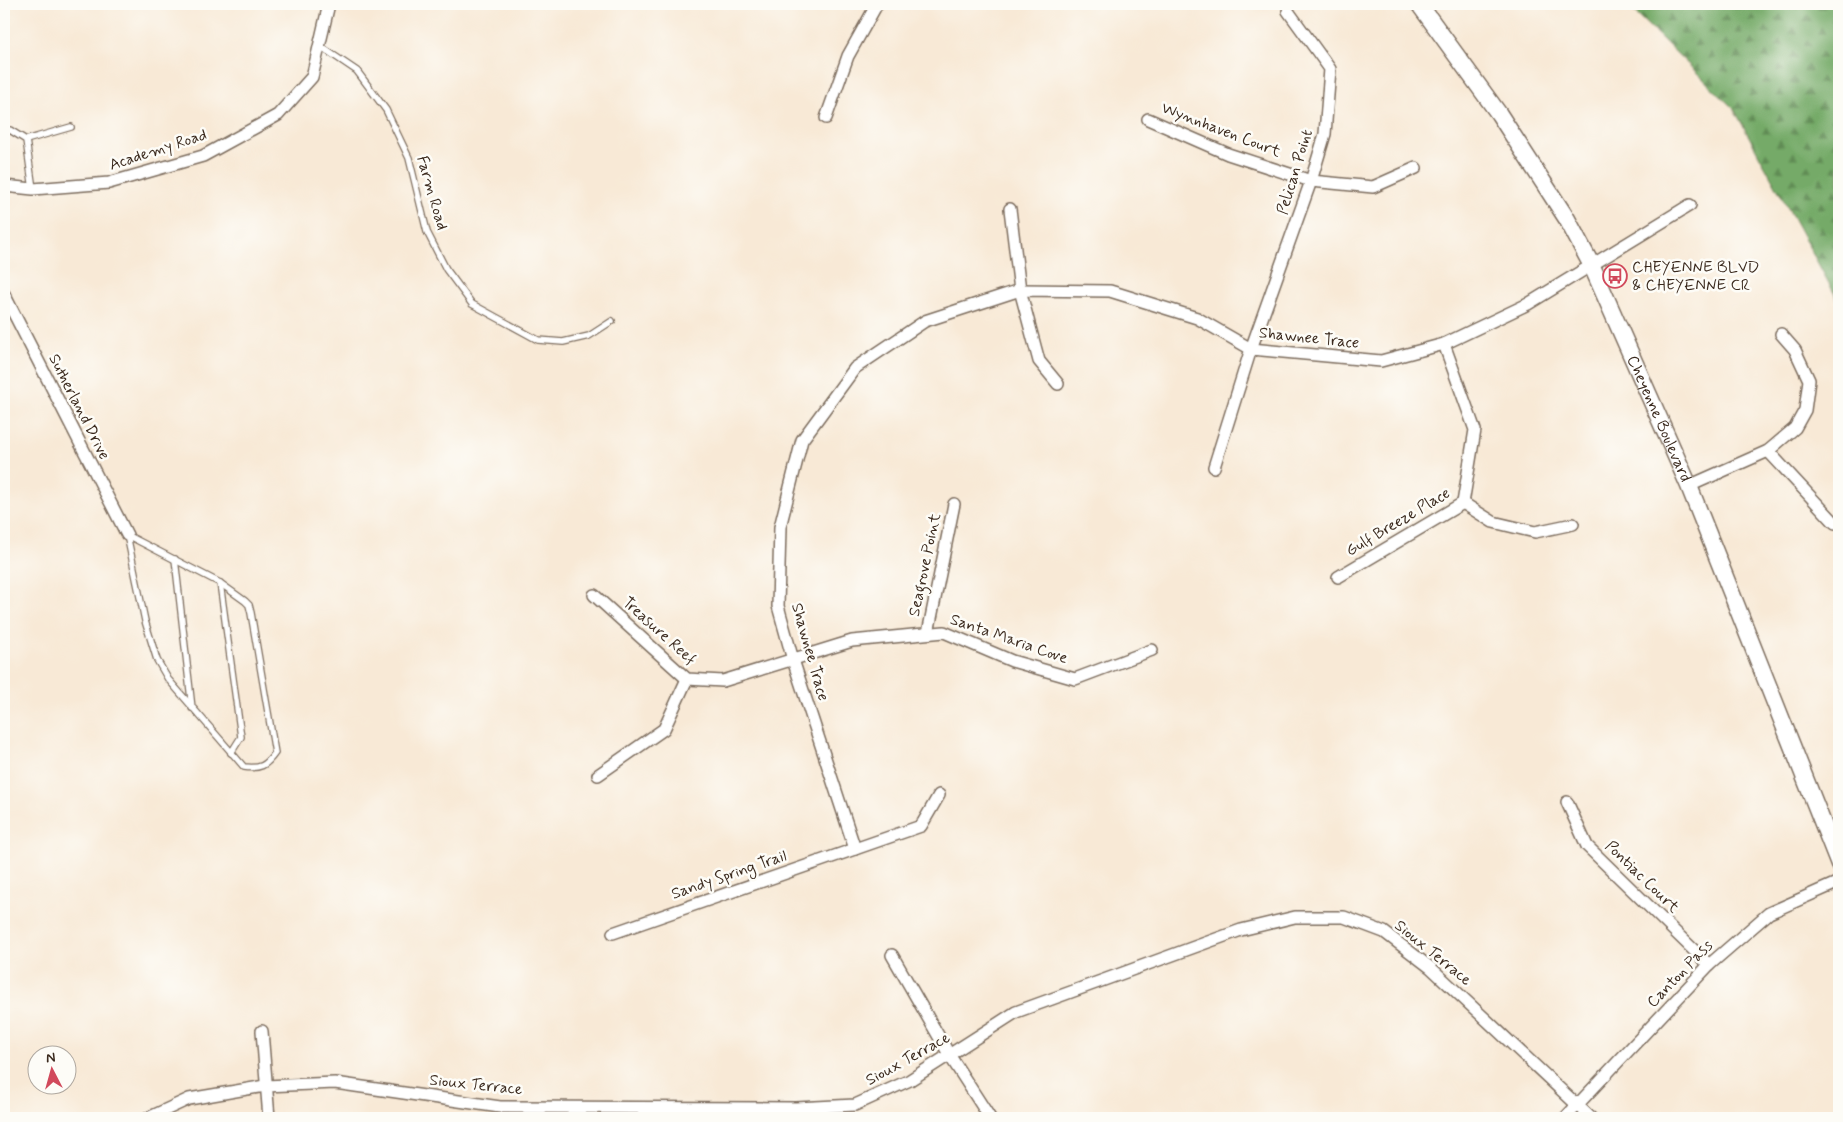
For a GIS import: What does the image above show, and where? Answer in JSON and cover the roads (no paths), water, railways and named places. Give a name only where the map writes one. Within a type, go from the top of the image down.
[{"type":"street","name":"Academy Road","points":[[4,186],[33,188],[109,183],[203,156],[278,115],[312,77],[329,4]]},
{"type":"street","points":[[826,118],[848,56],[877,4]]},
{"type":"street","name":"Cheyenne Boulevard","points":[[1419,4],[1499,114],[1567,219],[1591,264],[1689,486],[1839,864]]},
{"type":"street","name":"Pelican Point","points":[[1214,467],[1251,349],[1311,181],[1325,134],[1330,69],[1288,11]]},
{"type":"street","name":"Wynnhaven Court","points":[[1148,119],[1228,154],[1311,181],[1372,187],[1416,168]]},
{"type":"street","name":"Shawnee Trace","points":[[855,849],[793,660],[778,606],[780,527],[802,440],[855,368],[925,321],[1020,290],[1110,292],[1197,318],[1251,349],[1381,361],[1444,344],[1528,304],[1690,205]]},
{"type":"street","points":[[1010,209],[1020,290],[1039,361],[1058,384]]},
{"type":"street","name":"Sutherland Drive","points":[[4,294],[127,535]]},
{"type":"street","points":[[1689,486],[1768,451],[1795,428],[1805,410],[1809,380],[1795,350],[1781,334]]},
{"type":"street","name":"Gulf Breeze Place","points":[[1338,577],[1463,503],[1475,430],[1444,344]]},
{"type":"street","points":[[1768,451],[1835,522]]},
{"type":"street","points":[[1463,503],[1493,522],[1535,532],[1573,524]]},
{"type":"street","name":"Seagrove Point","points":[[928,633],[954,504]]},
{"type":"street","name":"Treasure Reef","points":[[594,595],[687,679],[723,681],[793,660]]},
{"type":"street","name":"Santa Maria Cove","points":[[793,660],[852,641],[944,632],[1012,661],[1075,679],[1152,650]]},
{"type":"street","points":[[598,775],[664,729],[687,679]]},
{"type":"street","name":"Sandy Spring Trail","points":[[613,933],[921,826],[939,795]]},
{"type":"street","name":"Pontiac Court","points":[[1566,802],[1587,846],[1709,966]]},
{"type":"street","name":"Canton Pass","points":[[1565,1118],[1709,966],[1769,912],[1839,882]]},
{"type":"street","name":"Sioux Terrace","points":[[148,1118],[189,1099],[265,1086],[335,1083],[500,1107],[816,1107],[855,1105],[910,1080],[1016,1012],[1241,930],[1295,917],[1344,917],[1384,932],[1431,968],[1591,1118]]},
{"type":"street","points":[[892,955],[950,1056],[990,1118]]},
{"type":"street","points":[[262,1031],[269,1118]]},
{"type":"lane","name":"Farm Road","points":[[320,46],[357,71],[386,110],[409,158],[427,232],[446,269],[472,304],[538,340],[563,342],[589,336],[612,321]]},
{"type":"lane","points":[[4,132],[10,130],[26,140],[71,126]]},
{"type":"lane","points":[[26,140],[33,188]]},
{"type":"lane","points":[[127,535],[220,583],[249,605],[275,753],[268,763],[255,768],[244,767],[168,679],[157,660],[145,621],[127,535]]},
{"type":"lane","points":[[175,559],[192,708]]},
{"type":"lane","points":[[220,583],[241,737],[231,753]]},
{"type":"place","name":"CHEYENNE BLVD & CHEYENNE CR","points":[[1615,276]]}]
